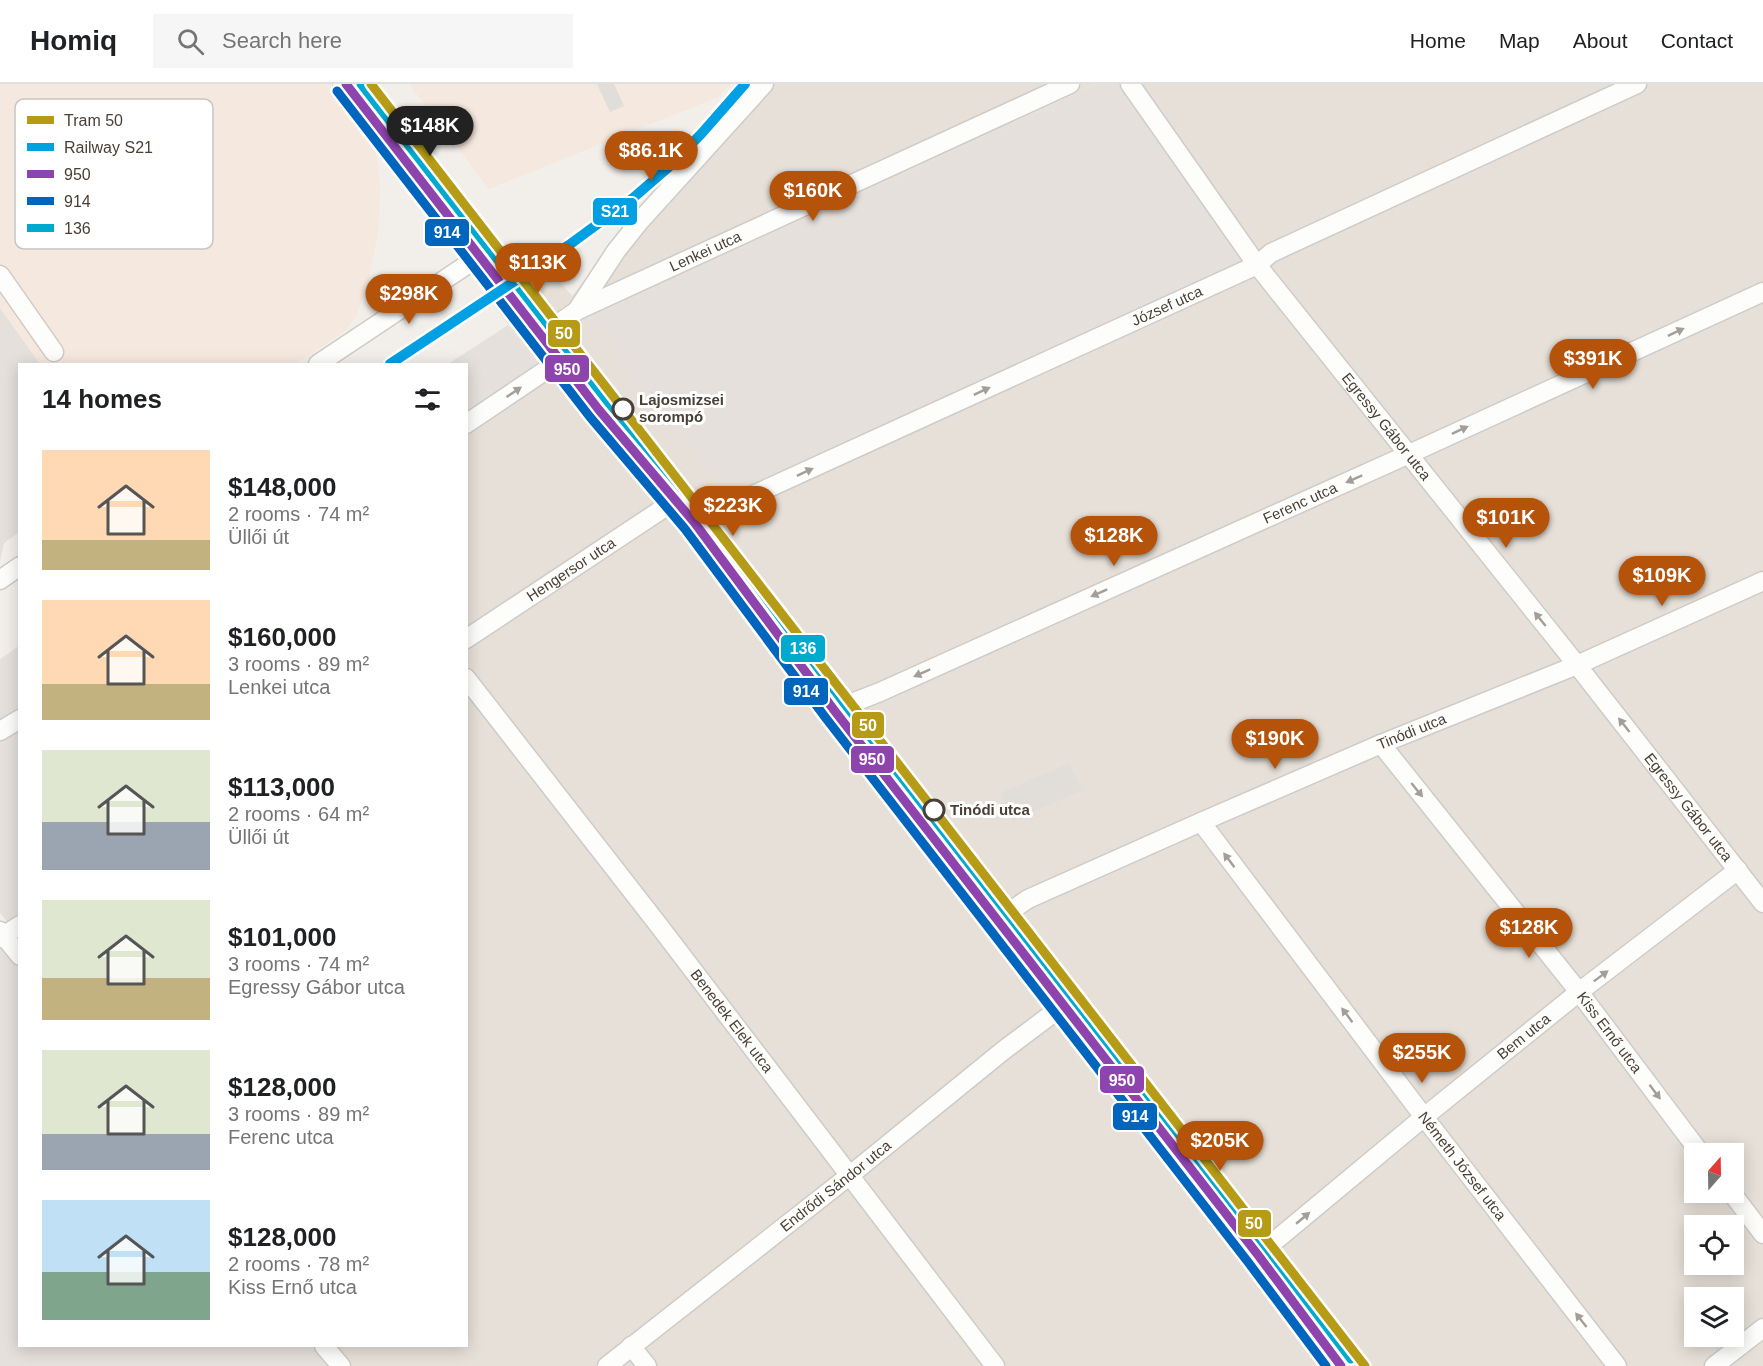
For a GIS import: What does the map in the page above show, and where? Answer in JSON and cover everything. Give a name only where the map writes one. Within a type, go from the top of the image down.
[{"type":"main road","points":[[350,85],[599,410],[694,522],[834,710],[1258,1255],[1341,1366]]},
{"type":"street","points":[[578,310],[616,251],[640,221],[764,84]]},
{"type":"street","name":"Lenkei utca","points":[[542,336],[578,310],[1070,84]]},
{"type":"street","name":"Egressy Gábor utca","points":[[1130,84],[1257,265],[1577,665],[1763,903]]},
{"type":"street","name":"József utca","points":[[694,522],[1257,265],[1271,253],[1636,84]]},
{"type":"street","points":[[320,363],[480,256]]},
{"type":"street","points":[[0,275],[54,352]]},
{"type":"street","name":"Ferenc utca","points":[[834,710],[891,687],[1407,455],[1763,292]]},
{"type":"street","points":[[468,423],[561,360]]},
{"type":"street","name":"Hengersor utca","points":[[468,638],[676,500]]},
{"type":"street","points":[[0,580],[18,567]]},
{"type":"street","name":"Tinódi utca","points":[[997,920],[1028,899],[1201,822],[1381,744],[1577,665],[1763,581]]},
{"type":"street","name":"Benedek Elek utca","points":[[468,681],[660,927],[995,1366]]},
{"type":"street","points":[[0,732],[18,720]]},
{"type":"street","name":"Kiss Ernő utca","points":[[1381,744],[1579,992],[1693,1143]]},
{"type":"street","name":"Németh József utca","points":[[1201,822],[1424,1117],[1617,1366]]},
{"type":"street","name":"Bem utca","points":[[1258,1255],[1579,992],[1738,870]]},
{"type":"street","points":[[18,926],[1,935],[18,954]]},
{"type":"street","name":"Endrődi Sándor utca","points":[[607,1366],[849,1176],[1004,1050],[1064,1005]]},
{"type":"street","points":[[1739,1203],[1763,1234]]},
{"type":"street","points":[[1714,1366],[1763,1328]]},
{"type":"street","points":[[632,1346],[647,1366]]},
{"type":"street","points":[[325,1347],[341,1366]]},
{"type":"shaded area","points":[[0,84],[330,84],[372,139],[378,162],[379,227],[368,285],[355,318],[344,332],[297,363],[39,363],[0,308]]},
{"type":"shaded area","points":[[409,84],[730,84],[718,97],[489,189]]},
{"type":"shaded area","points":[[597,84],[614,84],[624,106],[610,112]]},
{"type":"shaded area","points":[[750,84],[1096,84],[591,319],[1126,84],[1763,84],[1763,1366],[327,1366],[313,1347],[468,1347],[468,411],[538,365],[493,304],[547,266],[572,296],[660,181],[695,146]]},
{"type":"shaded area","points":[[1096,84],[1126,84],[1245,263],[730,499],[590,319]]},
{"type":"shaded area","points":[[0,308],[39,363],[18,363],[18,533],[4,543],[0,562]]},
{"type":"shaded area","points":[[508,325],[538,365],[468,411],[468,363],[450,363]]},
{"type":"shaded area","points":[[18,647],[18,914],[7,922],[0,913],[0,659]]},
{"type":"shaded area","points":[[1069,763],[1082,791],[1012,821],[1000,793]]},
{"type":"shaded area","points":[[4,943],[18,960],[18,1347],[313,1347],[327,1366],[0,1366],[0,946]]},
{"type":"tram line","name":"50","points":[[371,84],[1365,1366]]},
{"type":"rail line","name":"S21","points":[[392,363],[569,245],[633,198],[670,166],[745,84]]},
{"type":"transit line","name":"950","points":[[346,84],[599,410],[694,522],[834,710],[1258,1255],[1341,1366]]},
{"type":"transit line","name":"136","points":[[361,84],[608,402],[704,515],[844,703],[1351,1359]]},
{"type":"transit line","name":"914","points":[[337,91],[590,417],[685,529],[825,717],[1248,1262],[1326,1366]]},
{"type":"place","name":"Lajosmizsei sorompó","points":[[623,409]]},
{"type":"place","name":"Tinódi utca","points":[[934,810]]}]
